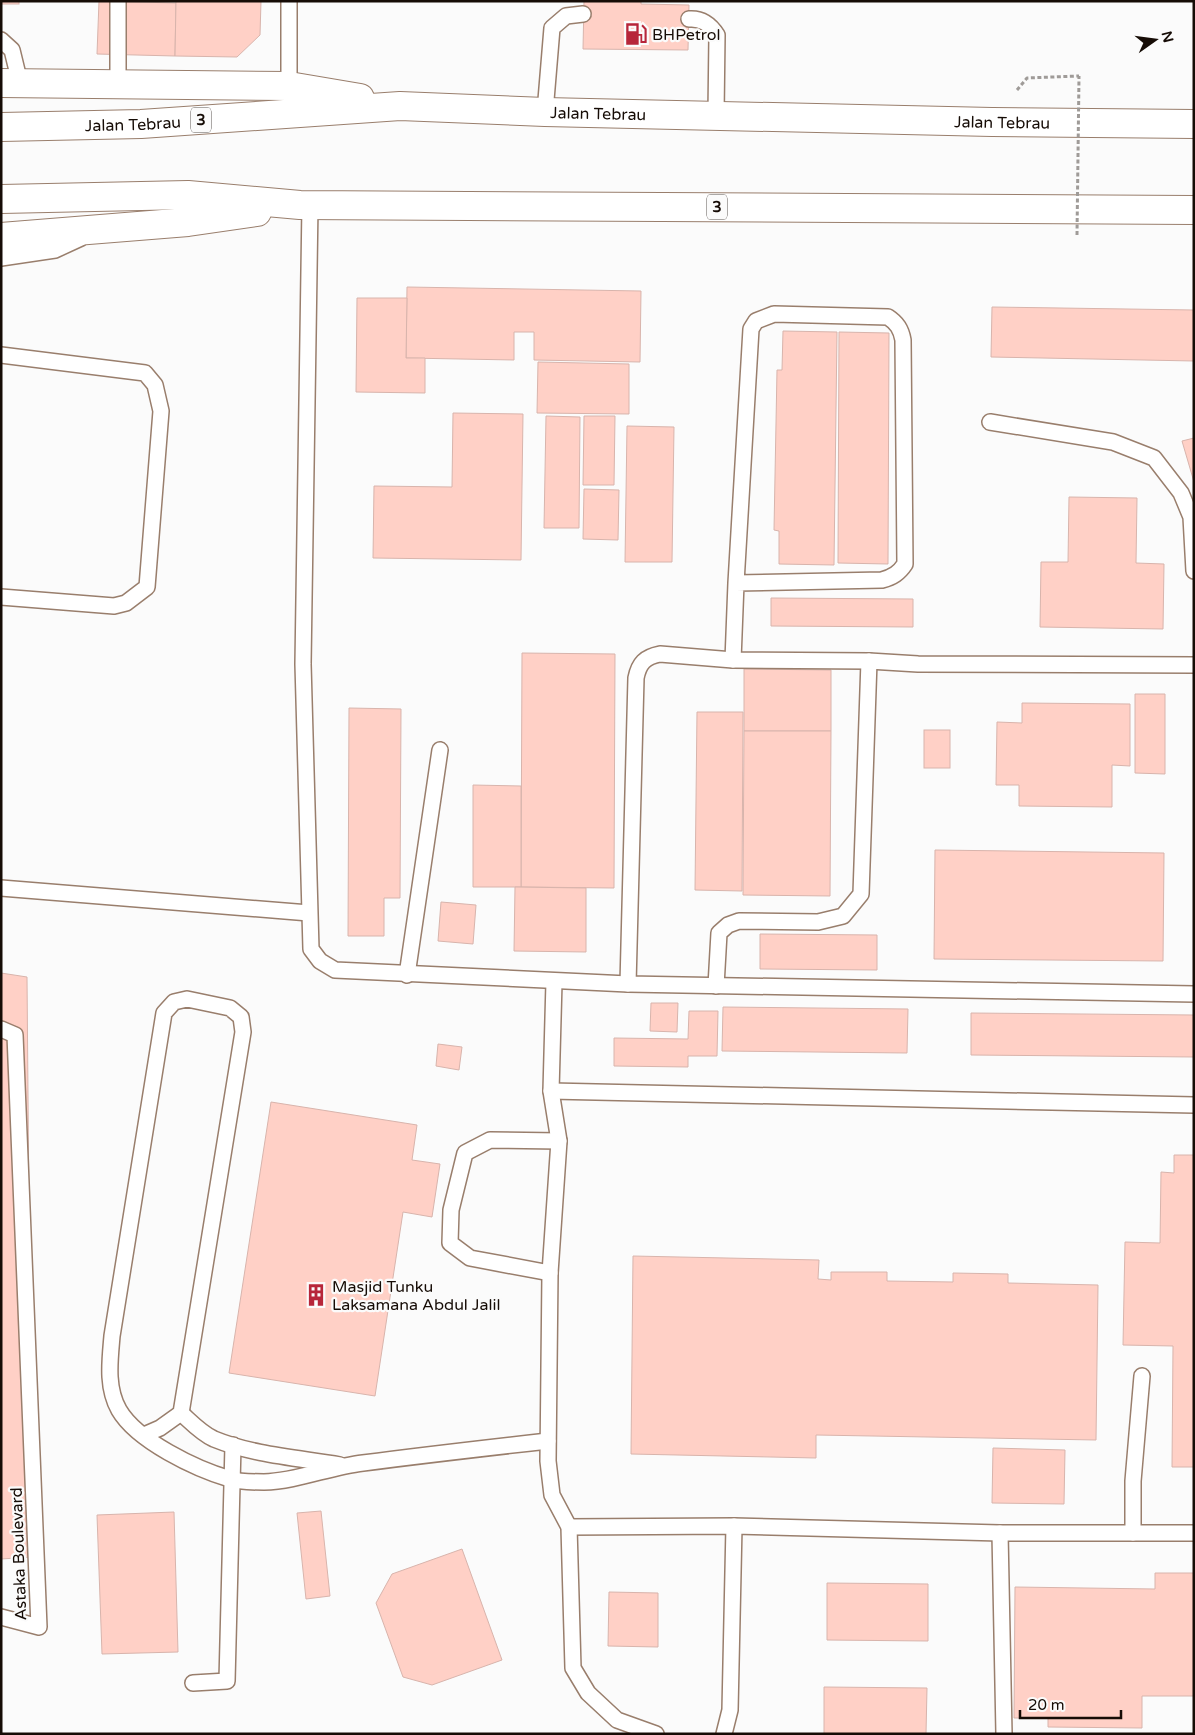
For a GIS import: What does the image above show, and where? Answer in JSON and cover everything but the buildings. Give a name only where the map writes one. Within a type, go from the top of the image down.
[{"type":"highway","points":[[10,83],[289,86],[400,106]]},
{"type":"highway","name":"Jalan Tebrau","points":[[1,127],[141,124],[400,106],[545,112],[716,114],[1001,122],[1194,124]]},
{"type":"highway","name":"3","points":[[1,199],[188,195],[305,205],[1194,210]]},
{"type":"highway","points":[[1,237],[188,222],[305,205]]},
{"type":"lane","points":[[118,1],[118,83]]},
{"type":"lane","points":[[289,1],[289,86]]},
{"type":"lane","points":[[545,112],[552,28],[566,16],[583,14]]},
{"type":"lane","points":[[688,19],[703,21],[712,26],[717,35],[716,114]]},
{"type":"lane","points":[[1,40],[12,50],[10,83]]},
{"type":"lane","points":[[305,205],[303,664],[311,949],[320,961],[334,970],[554,982],[1194,994]]},
{"type":"lane","points":[[1,258],[55,250],[103,229]]},
{"type":"lane","points":[[733,660],[736,583],[751,329],[756,321],[774,314],[888,317],[901,330],[903,340],[905,564],[900,572],[892,578],[882,580],[736,583]]},
{"type":"lane","points":[[1,355],[145,373],[155,385],[161,411],[147,587],[126,603],[114,606],[1,597]]},
{"type":"lane","points":[[990,422],[1113,442],[1154,458],[1181,493],[1192,517],[1194,571]]},
{"type":"lane","points":[[628,984],[633,725],[638,668],[643,661],[660,654],[733,660],[869,661],[918,664],[1194,665]]},
{"type":"lane","points":[[716,986],[719,933],[728,925],[739,922],[818,922],[843,916],[861,894],[869,661]]},
{"type":"lane","points":[[408,975],[440,750]]},
{"type":"lane","points":[[1,888],[309,913]]},
{"type":"lane","points":[[554,982],[552,1091],[559,1141],[550,1273],[548,1441],[552,1495],[570,1528],[574,1668],[588,1693],[617,1720],[656,1734]]},
{"type":"lane","points":[[144,1435],[160,1428],[181,1413],[243,1032],[241,1017],[230,1008],[187,999],[174,1002],[164,1013],[110,1363],[112,1390],[119,1410],[130,1424],[144,1435],[198,1468],[232,1480],[263,1482],[300,1478],[342,1465],[548,1441]]},
{"type":"lane","name":"Astaka Boulevard","points":[[1,1028],[15,1035],[39,1627],[1,1617]]},
{"type":"lane","points":[[552,1091],[1194,1105]]},
{"type":"lane","points":[[550,1273],[470,1258],[450,1243],[450,1210],[465,1154],[490,1140],[559,1141]]},
{"type":"lane","points":[[1133,1533],[1133,1481],[1142,1376]]},
{"type":"lane","points":[[181,1413],[197,1428],[213,1438],[233,1445],[342,1465]]},
{"type":"lane","points":[[193,1683],[227,1681],[233,1445]]},
{"type":"lane","points":[[570,1528],[734,1526],[1000,1533],[1194,1533]]},
{"type":"lane","points":[[724,1734],[730,1710],[734,1526]]},
{"type":"lane","points":[[1000,1533],[1004,1734]]},
{"type":"path","points":[[1027,78],[1079,76],[1077,235]]},
{"type":"place","name":"BHPetrol","points":[[636,34]]},
{"type":"place","name":"Masjid Tunku Laksamana Abdul Jalil","points":[[316,1295]]}]
